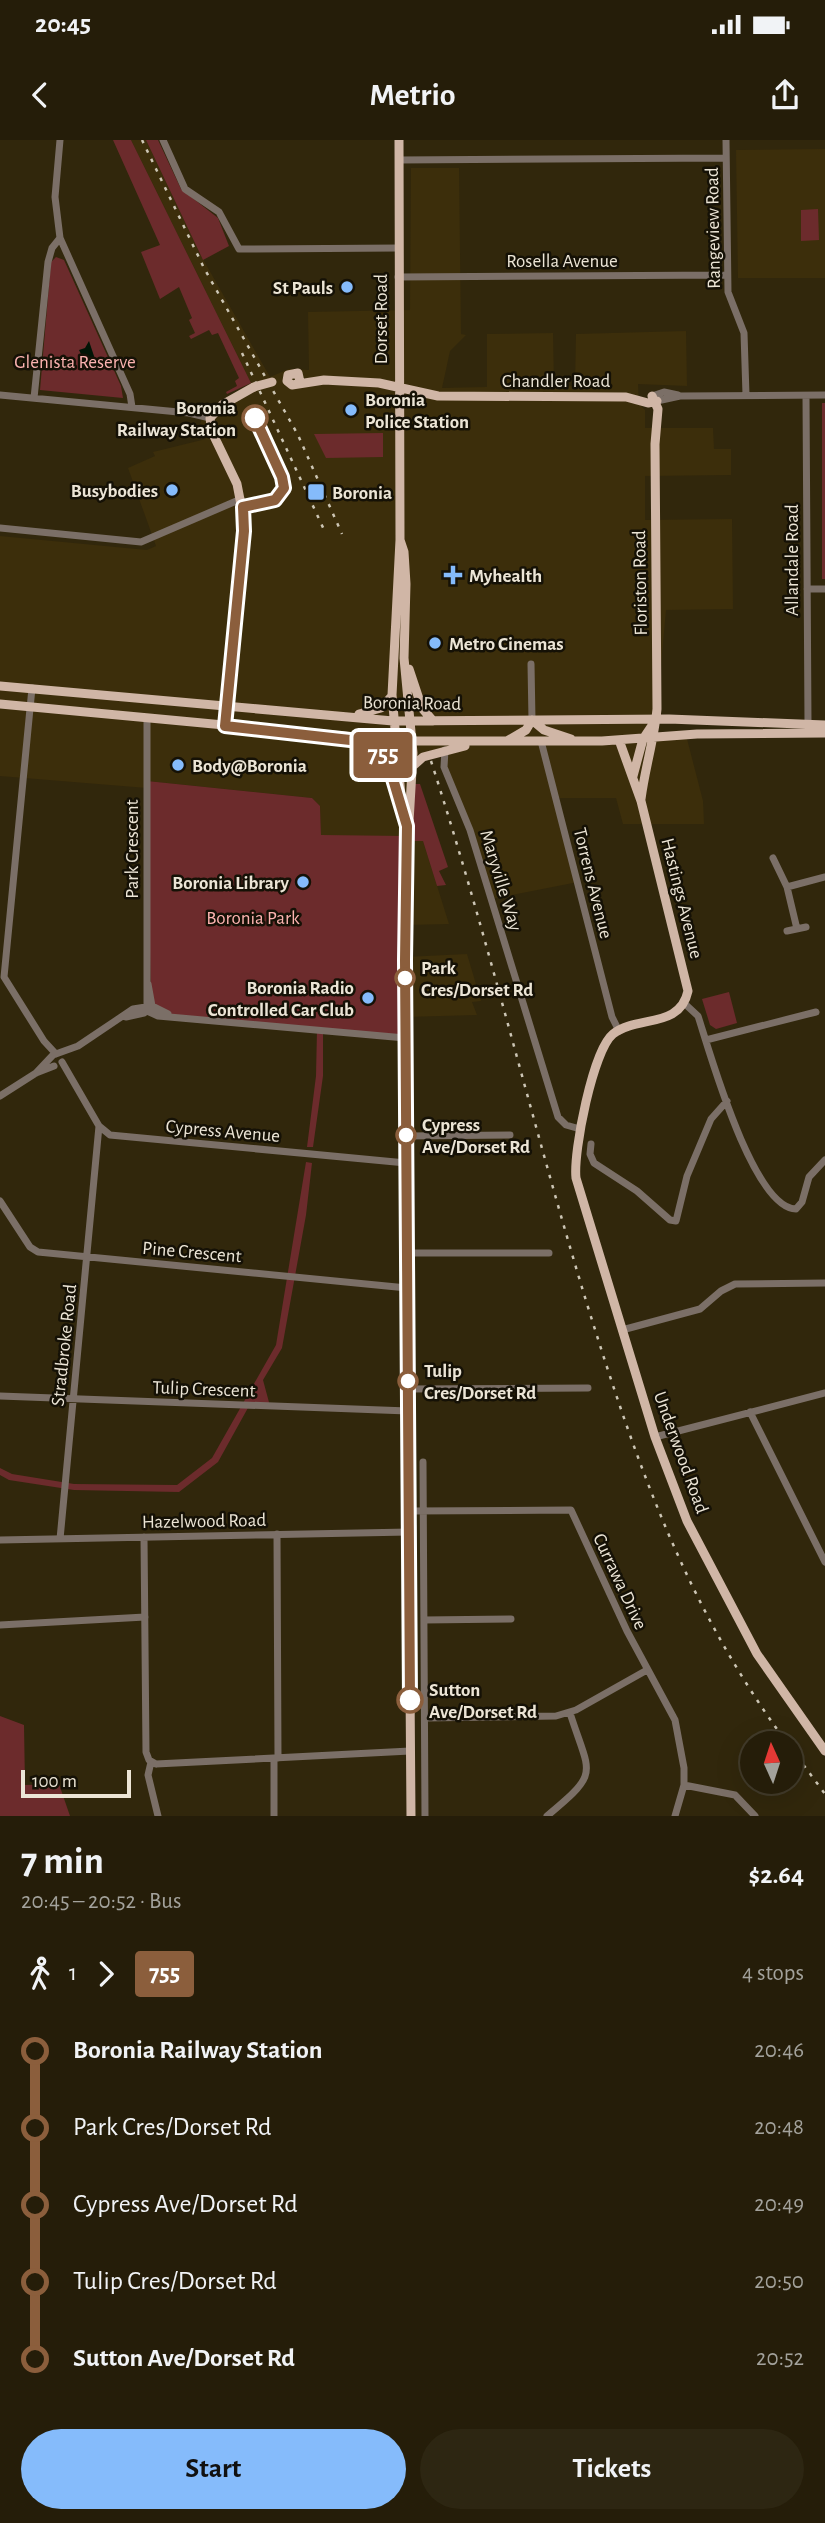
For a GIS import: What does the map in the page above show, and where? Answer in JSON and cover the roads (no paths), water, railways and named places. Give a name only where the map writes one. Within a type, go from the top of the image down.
[{"type":"main road","name":"Dorset Road","points":[[399,140],[400,540],[392,695],[402,807]]},
{"type":"main road","name":"Chandler Road","points":[[210,418],[222,405],[254,387],[287,378],[293,372],[300,378],[379,383],[415,393],[462,397],[626,397],[652,400]]},
{"type":"main road","name":"Floriston Road","points":[[652,400],[656,424],[656,720]]},
{"type":"main road","points":[[210,418],[212,432],[242,499],[244,531],[225,726]]},
{"type":"main road","name":"Dorset Road","points":[[400,540],[404,552],[407,604],[404,658],[413,766],[407,826],[405,1038],[411,1816]]},
{"type":"main road","points":[[404,658],[422,708],[433,721]]},
{"type":"main road","name":"Boronia Road","points":[[0,687],[393,721],[656,720],[825,725]]},
{"type":"main road","points":[[335,717],[374,711],[387,704],[392,695]]},
{"type":"main road","name":"Boronia Road","points":[[0,704],[412,742],[602,741],[705,734],[825,733]]},
{"type":"main road","points":[[506,741],[526,730],[532,720],[544,730],[578,741]]},
{"type":"main road","points":[[633,779],[643,739],[656,720]]},
{"type":"main road","name":"Hastings Avenue","points":[[640,801],[646,766],[655,738],[656,720]]},
{"type":"main road","points":[[601,721],[602,741]]},
{"type":"main road","name":"Dorset Road","points":[[372,740],[383,754],[407,826]]},
{"type":"main road","name":"Hastings Avenue","points":[[619,740],[640,801],[687,980],[684,1003]]},
{"type":"main road","name":"Boronia Road","points":[[413,766],[423,757],[487,742]]},
{"type":"main road","points":[[579,1133],[600,1056],[610,1037],[619,1031],[665,1018],[684,1003]]},
{"type":"main road","name":"Underwood Road","points":[[579,1133],[576,1178],[655,1437],[688,1521],[729,1604],[768,1671],[825,1751]]},
{"type":"street","points":[[60,140],[54,197],[60,239],[130,394],[132,407]]},
{"type":"street","points":[[163,140],[186,188],[219,212],[237,247],[399,248]]},
{"type":"street","name":"Rangeview Road","points":[[726,140],[729,301],[744,332],[747,396]]},
{"type":"street","points":[[399,160],[726,158]]},
{"type":"street","points":[[34,398],[48,262],[52,248],[60,239]]},
{"type":"street","name":"Rosella Avenue","points":[[398,277],[727,275]]},
{"type":"street","name":"Chandler Road","points":[[652,400],[664,392],[680,396],[825,395]]},
{"type":"street","points":[[0,395],[189,413],[210,418]]},
{"type":"street","name":"Allandale Road","points":[[806,396],[808,723]]},
{"type":"street","points":[[0,528],[141,542],[242,499]]},
{"type":"street","points":[[807,589],[825,589]]},
{"type":"street","points":[[531,664],[532,720]]},
{"type":"street","points":[[32,688],[3,983],[102,1129]]},
{"type":"street","name":"Park Crescent","points":[[147,718],[148,1007]]},
{"type":"street","name":"Torrens Avenue","points":[[541,741],[612,1017],[619,1031]]},
{"type":"street","name":"Maryville Way","points":[[445,750],[444,767],[470,830],[558,1116],[579,1133]]},
{"type":"street","points":[[774,858],[787,887],[797,929]]},
{"type":"street","points":[[787,887],[825,877]]},
{"type":"street","points":[[787,931],[806,927]]},
{"type":"street","points":[[684,1003],[698,1016],[727,1101],[758,1177],[785,1206],[792,1209],[800,1206],[808,1177],[825,1160]]},
{"type":"street","points":[[0,1096],[133,1009],[148,1007],[155,1016],[172,1015],[405,1038]]},
{"type":"street","points":[[706,1040],[816,1012]]},
{"type":"street","points":[[591,1144],[590,1154],[594,1163],[637,1191],[670,1220],[676,1221],[687,1176],[711,1119],[727,1101]]},
{"type":"street","name":"Stradbroke Road","points":[[60,1539],[102,1129]]},
{"type":"street","name":"Cypress Avenue","points":[[102,1129],[114,1135],[406,1163]]},
{"type":"street","points":[[406,1136],[510,1135]]},
{"type":"street","name":"Pine Crescent","points":[[0,1200],[33,1250],[407,1288]]},
{"type":"street","points":[[407,1253],[548,1253]]},
{"type":"street","points":[[622,1330],[700,1309],[721,1291],[735,1284],[825,1283]]},
{"type":"street","points":[[408,1389],[588,1388]]},
{"type":"street","points":[[655,1437],[825,1394]]},
{"type":"street","name":"Tulip Crescent","points":[[0,1396],[408,1411]]},
{"type":"street","points":[[750,1412],[825,1562]]},
{"type":"street","points":[[423,1462],[425,1816]]},
{"type":"street","name":"Currawa Drive","points":[[409,1511],[571,1510],[647,1670],[679,1730],[683,1750],[684,1785],[675,1816]]},
{"type":"street","name":"Hazelwood Road","points":[[0,1540],[409,1532]]},
{"type":"street","points":[[274,1816],[277,1534]]},
{"type":"street","points":[[144,1537],[146,1752],[154,1763]]},
{"type":"street","points":[[0,1625],[145,1617]]},
{"type":"street","points":[[424,1620],[511,1619]]},
{"type":"street","points":[[425,1718],[539,1718],[569,1713],[647,1670]]},
{"type":"street","points":[[547,1816],[579,1789],[587,1776],[586,1761],[569,1713]]},
{"type":"street","points":[[154,1763],[410,1751]]},
{"type":"street","points":[[154,1763],[148,1772],[158,1816]]},
{"type":"street","points":[[684,1785],[728,1792],[741,1799],[755,1816]]},
{"type":"railway","points":[[142,140],[204,268],[298,435],[342,534]]},
{"type":"railway","points":[[242,353],[326,534]]},
{"type":"railway","points":[[431,761],[472,896],[567,1236],[625,1421],[668,1532],[693,1586],[720,1639],[779,1731]]},
{"type":"railway","points":[[803,1764],[825,1794]]},
{"type":"place","name":"St Pauls","points":[[347,287]]},
{"type":"place","name":"Boronia Police Station","points":[[351,410]]},
{"type":"place","name":"Boronia Railway Station","points":[[255,418]]},
{"type":"place","name":"Busybodies","points":[[172,490]]},
{"type":"place","name":"Boronia","points":[[316,492]]},
{"type":"place","name":"Myhealth","points":[[453,575]]},
{"type":"place","name":"Metro Cinemas","points":[[435,643]]},
{"type":"place","name":"Body@Boronia","points":[[178,765]]},
{"type":"place","name":"Boronia Library","points":[[303,882]]},
{"type":"place","name":"Park Cres/Dorset Rd","points":[[405,978]]},
{"type":"place","name":"Boronia Radio Controlled Car Club","points":[[368,998]]},
{"type":"place","name":"Cypress Ave/Dorset Rd","points":[[406,1135]]},
{"type":"place","name":"Tulip Cres/Dorset Rd","points":[[408,1381]]},
{"type":"place","name":"Sutton Ave/Dorset Rd","points":[[410,1700]]},
{"type":"park label","name":"Glenista Reserve","points":[[75,361]]},
{"type":"park label","name":"Boronia Park","points":[[253,917]]}]
